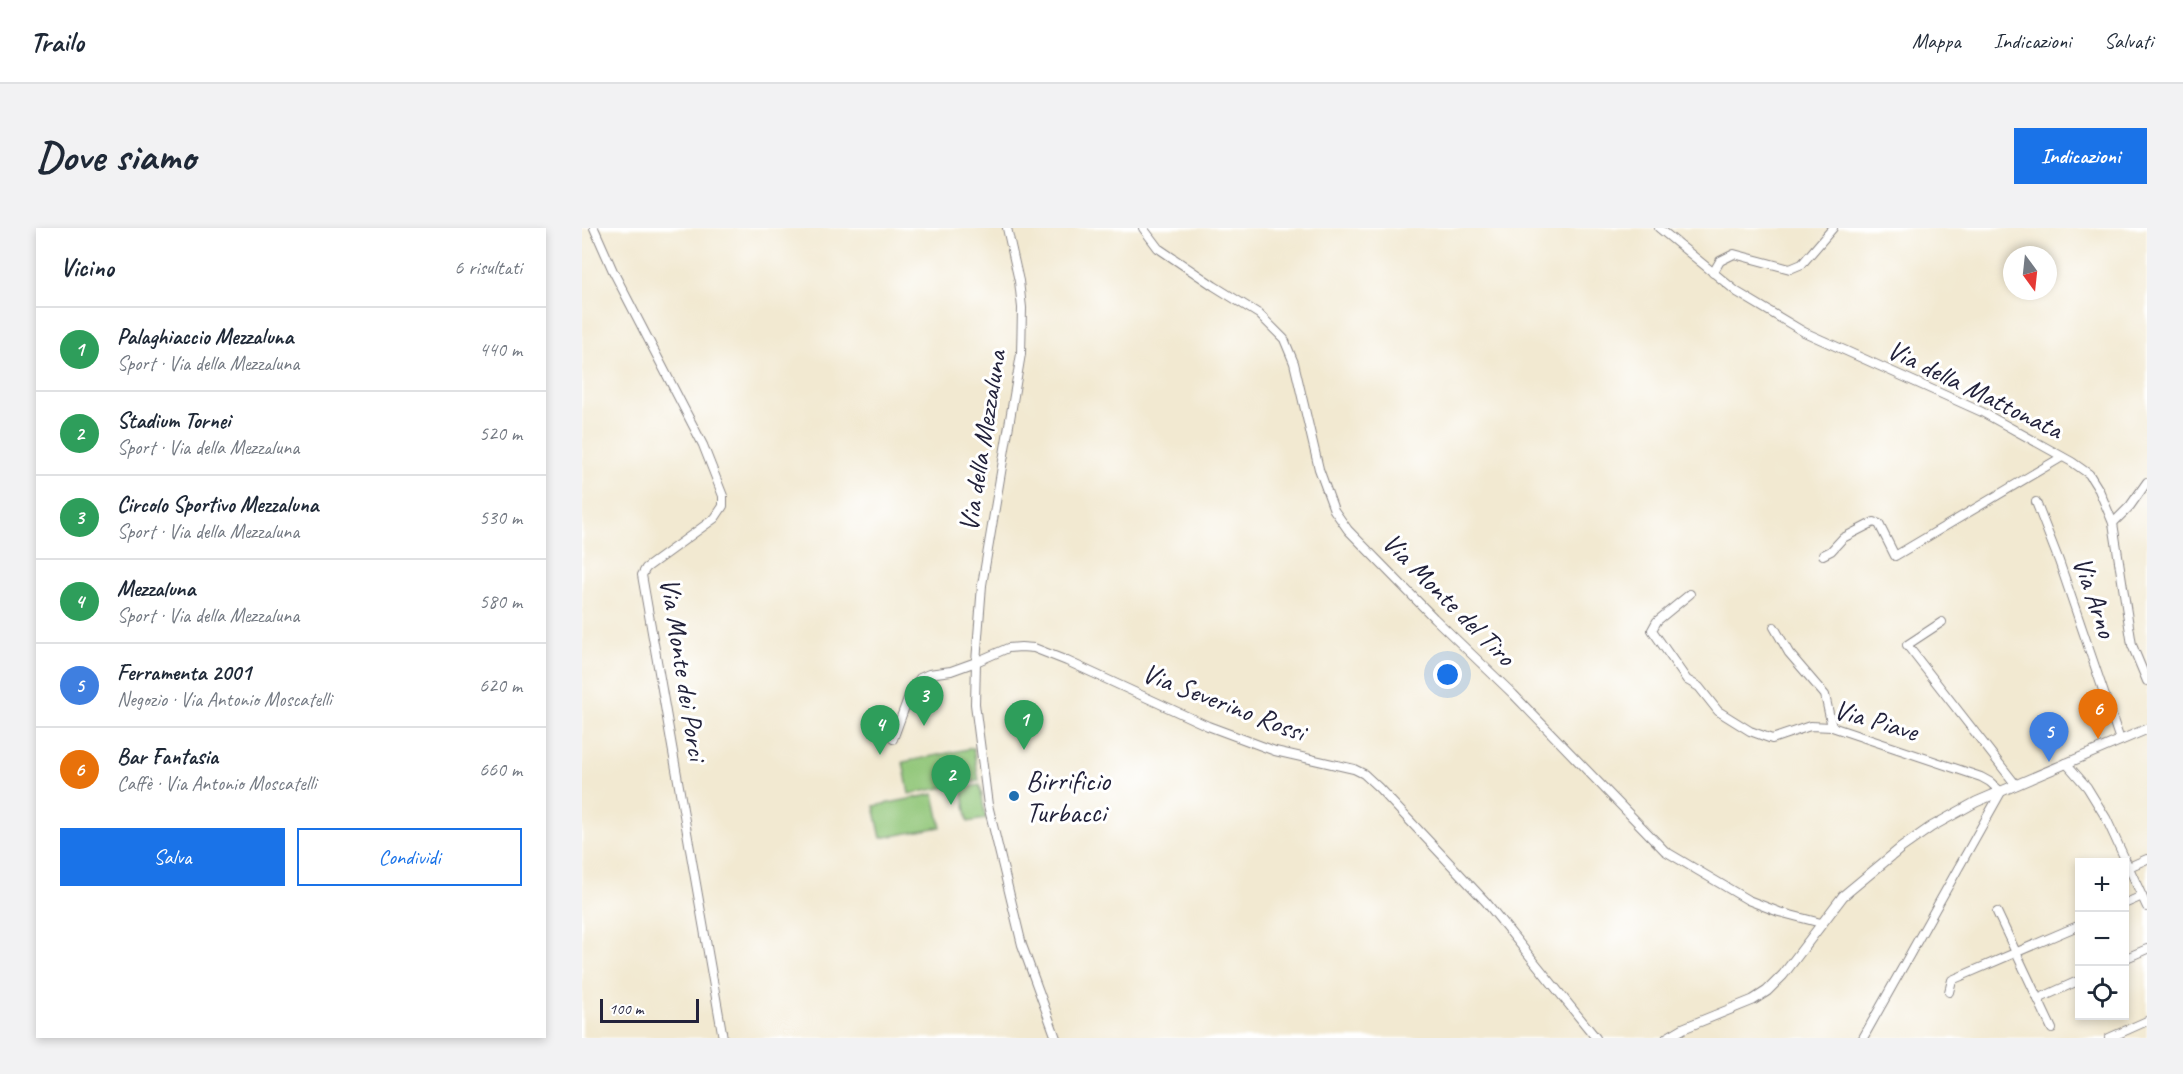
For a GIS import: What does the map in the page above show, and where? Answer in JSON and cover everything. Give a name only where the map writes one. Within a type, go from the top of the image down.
[{"type":"street","name":"Via Monte dei Porci","points":[[594,228],[613,271],[703,445],[723,496],[723,506],[715,518],[646,568],[642,575],[723,1038]]},
{"type":"street","name":"Via della Mezzaluna","points":[[1007,228],[1019,281],[1022,308],[1021,354],[982,585],[975,704],[988,805],[1022,945],[1056,1038]]},
{"type":"street","name":"Via Monte del Tiro","points":[[1143,228],[1158,248],[1247,306],[1281,335],[1294,363],[1318,470],[1338,517],[1434,618],[1513,694],[1665,851],[1748,900],[1770,909],[1821,923]]},
{"type":"street","name":"Via della Mattonata","points":[[1659,228],[1737,292],[1804,332],[1982,412],[2085,471],[2099,490],[2113,523],[2128,628],[2132,645],[2143,662],[2147,681]]},
{"type":"street","points":[[1713,273],[1720,261],[1734,254],[1785,269],[1793,268],[1802,264],[1833,228]]},
{"type":"street","points":[[1823,555],[1831,551],[1843,538],[1874,522],[1879,524],[1895,556],[2062,457]]},
{"type":"street","points":[[2113,523],[2130,506],[2147,482]]},
{"type":"street","name":"Via Arno","points":[[2036,502],[2059,561],[2120,740]]},
{"type":"street","name":"Via Piave","points":[[1690,594],[1657,621],[1652,630],[1687,680],[1699,687],[1718,711],[1750,731],[1772,740],[1810,726],[1832,727],[1981,777],[2001,792]]},
{"type":"street","points":[[1942,622],[1907,645],[2016,785]]},
{"type":"street","points":[[1774,627],[1789,653],[1825,695],[1832,727]]},
{"type":"street","name":"Via Severino Rossi","points":[[976,662],[1008,648],[1034,648],[1066,660],[1201,724],[1269,749],[1363,772],[1491,908],[1596,1038]]},
{"type":"street","points":[[893,739],[910,693],[918,680],[926,674],[951,671],[976,662]]},
{"type":"street","points":[[1667,1038],[1684,1028],[1767,992],[1851,888],[1901,849],[1952,815],[2147,729]]},
{"type":"street","points":[[2066,763],[2087,787],[2106,818],[2123,858]]},
{"type":"street","points":[[1863,1038],[2001,792]]},
{"type":"street","points":[[2129,870],[2147,859]]},
{"type":"street","points":[[2129,873],[2147,906]]},
{"type":"street","points":[[2129,902],[2142,896]]},
{"type":"street","points":[[1997,912],[2052,1029]]},
{"type":"street","points":[[1949,992],[1952,980],[2017,954],[2075,927]]},
{"type":"street","points":[[2129,957],[2147,949]]},
{"type":"street","points":[[2038,999],[2075,982]]},
{"type":"street","points":[[2109,1038],[2147,1021]]},
{"type":"green space","points":[[973,748],[979,781],[909,794],[903,762]]},
{"type":"green space","points":[[980,785],[986,819],[968,822],[962,788]]},
{"type":"green space","points":[[934,794],[941,827],[881,838],[874,806]]},
{"type":"place","name":"Circolo Sportivo Mezzaluna","points":[[924,726]]},
{"type":"place","name":"Bar Fantasia","points":[[2098,739]]},
{"type":"place","name":"Palaghiaccio Mezzaluna","points":[[1024,750]]},
{"type":"place","name":"Mezzaluna","points":[[880,755]]},
{"type":"place","name":"Ferramenta 2001","points":[[2049,762]]},
{"type":"place","name":"Birrificio Turbacci","points":[[1014,796]]},
{"type":"place","name":"Stadium Tornei","points":[[951,805]]}]
